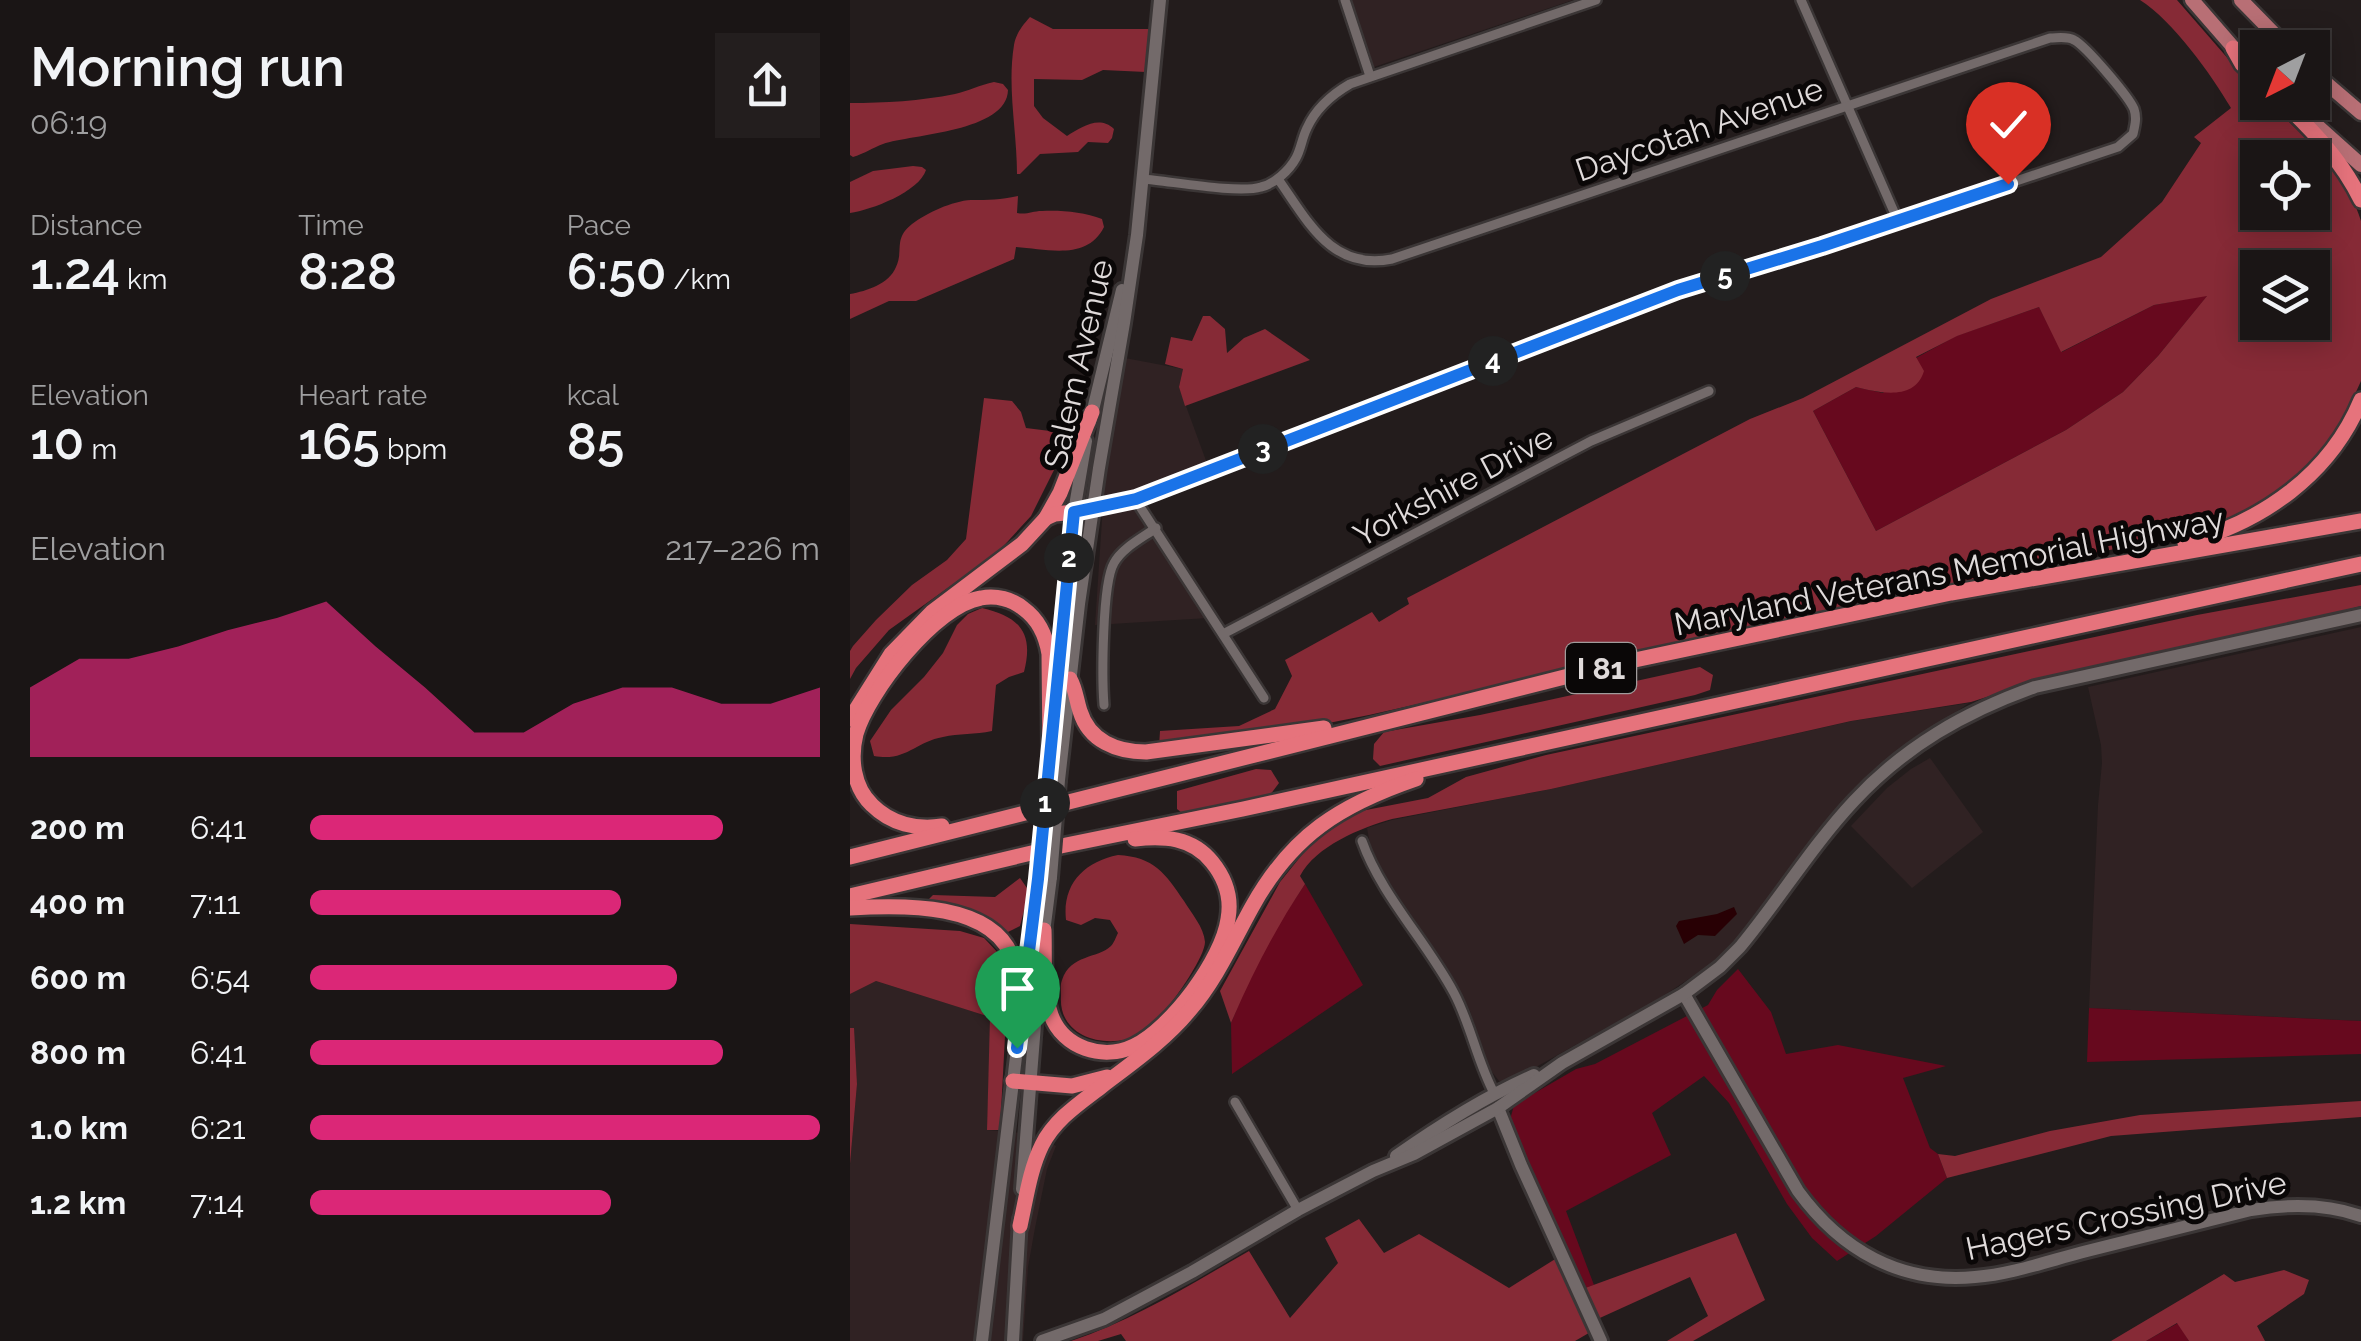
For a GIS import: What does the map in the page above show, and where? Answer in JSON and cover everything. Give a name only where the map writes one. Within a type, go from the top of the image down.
[{"type":"highway","points":[[2233,48],[2240,60]]},
{"type":"highway","points":[[2301,120],[2337,160],[2361,200]]},
{"type":"highway","points":[[2084,569],[2198,539],[2246,522],[2268,509],[2329,454],[2361,400]]},
{"type":"highway","points":[[850,718],[877,673],[911,632],[1022,544],[1046,518],[1092,412]]},
{"type":"highway","points":[[1046,518],[1074,512]]},
{"type":"highway","name":"Maryland Veterans Memorial Highway","points":[[850,858],[1616,664],[1951,593],[2361,521]]},
{"type":"highway","name":"I 81","points":[[850,896],[1061,846],[2361,566]]},
{"type":"highway","points":[[1030,811],[936,827],[897,822],[872,806],[857,783],[852,758],[856,732],[880,688],[918,640],[958,606],[982,597],[996,597],[1018,604],[1036,619],[1047,642],[1050,753]]},
{"type":"highway","points":[[1070,678],[1079,709],[1092,732],[1111,746],[1134,752],[1412,715]]},
{"type":"highway","points":[[1020,1226],[1036,1161],[1048,1134],[1066,1113],[1166,1035],[1197,1002],[1286,856],[1343,809],[1386,789],[1535,744]]},
{"type":"highway","points":[[1044,930],[1047,999],[1057,1028],[1076,1045],[1111,1053],[1143,1040],[1176,1010],[1215,954],[1228,922],[1229,896],[1224,881],[1208,856],[1182,841],[1168,837],[1061,846]]},
{"type":"highway","points":[[850,908],[880,906],[947,912],[993,929],[1014,961],[1017,1048]]},
{"type":"highway","points":[[1012,1081],[1072,1086],[1120,1072]]},
{"type":"main road","points":[[2192,0],[2233,48]]},
{"type":"main road","points":[[2241,0],[2270,30]]},
{"type":"main road","points":[[2256,0],[2274,30]]},
{"type":"main road","points":[[2330,87],[2361,114]]},
{"type":"main road","points":[[2312,120],[2361,165]]},
{"type":"street","name":"Salem Avenue","points":[[982,1341],[1012,1081],[1044,878],[1053,782],[1136,235],[1160,0]]},
{"type":"street","points":[[1345,0],[1370,76]]},
{"type":"street","points":[[1143,178],[1254,189],[1265,186],[1278,179],[1296,158],[1308,127],[1326,100],[1350,84],[1596,0]]},
{"type":"street","points":[[1074,512],[1136,499],[1678,290],[1898,221],[1801,0]]},
{"type":"street","name":"Daycotah Avenue","points":[[1278,179],[1330,246],[1353,258],[1378,262],[2050,38],[2074,40],[2086,48],[2136,114],[2132,134],[2118,147],[1898,221]]},
{"type":"street","name":"Salem Avenue","points":[[1053,782],[1050,753],[1074,512],[1092,412],[1136,235]]},
{"type":"street","name":"Yorkshire Drive","points":[[1223,634],[1592,442],[1709,391]]},
{"type":"street","points":[[1136,499],[1264,698]]},
{"type":"street","points":[[1104,705],[1102,680],[1110,571],[1124,550],[1156,528]]},
{"type":"street","points":[[1374,1172],[1438,1126],[1494,1093],[1562,1063],[1684,994],[1720,967],[1856,799],[1911,750],[1965,716],[2035,687],[2361,615]]},
{"type":"street","points":[[1362,841],[1375,870],[1455,994],[1494,1093]]},
{"type":"street","name":"Salem Avenue","points":[[1013,1341],[1044,930],[1044,878]]},
{"type":"street","name":"Hagers Crossing Drive","points":[[1684,994],[1814,1213],[1856,1250],[1906,1272],[1955,1278],[2002,1273],[2282,1205],[2320,1207],[2361,1216]]},
{"type":"street","points":[[1042,1341],[1104,1318],[1298,1210],[1414,1154],[1498,1108],[1562,1063]]},
{"type":"street","points":[[1438,1126],[1498,1108],[1533,1076]]},
{"type":"street","points":[[1235,1102],[1298,1210]]},
{"type":"street","points":[[1498,1108],[1601,1341]]},
{"type":"shaded area","points":[[1351,0],[1573,0],[1374,67]]},
{"type":"shaded area","points":[[2140,0],[2177,0],[2240,72],[2240,120],[2287,120],[2306,140],[2240,140],[2240,230],[2330,230],[2330,166],[2346,188],[2361,221],[2361,381],[2340,427],[2296,480],[2251,512],[2201,532],[2049,562],[1369,715],[1288,731],[1159,747],[1160,731],[1239,726],[1275,709],[1292,676],[1285,660],[1372,612],[1379,622],[1409,604],[1407,598],[1750,419],[1803,398],[1991,299],[2101,257],[2162,202],[2201,143],[2194,137],[2231,108],[2165,21]],"holes":[[[2207,296],[2123,392],[2066,430],[1876,531],[1813,411],[1856,387],[1905,391],[1919,381],[1924,371],[1916,357],[1957,336],[2039,307],[2061,352],[2154,305]]]},
{"type":"shaded area","points":[[1030,17],[1053,29],[1150,29],[1146,72],[1103,70],[1082,80],[1034,79],[1034,106],[1067,136],[1096,123],[1114,129],[1108,143],[1088,142],[1078,152],[1040,154],[1017,174],[1012,61],[1016,37]]},
{"type":"shaded area","points":[[994,82],[1008,90],[1004,104],[992,115],[956,129],[850,155],[850,103],[929,98]]},
{"type":"shaded area","points":[[913,166],[926,170],[914,186],[881,204],[850,213],[850,182],[873,171]]},
{"type":"shaded area","points":[[1018,196],[1017,213],[1080,213],[1102,219],[1104,227],[1097,238],[1077,249],[1016,247],[1014,259],[916,301],[889,301],[850,319],[850,294],[870,289],[893,273],[901,240],[912,224],[956,203]]},
{"type":"shaded area","points":[[2208,295],[2123,392],[2066,430],[1876,531],[1813,411],[1856,387],[1883,393],[1916,358],[1956,336],[2039,307],[2062,352],[2154,305]]},
{"type":"shaded area","points":[[1203,316],[1210,316],[1225,329],[1227,353],[1244,338],[1265,329],[1310,360],[1185,406],[1179,387],[1183,369],[1165,364],[1171,337],[1192,341]]},
{"type":"shaded area","points":[[1125,358],[1183,369],[1179,387],[1212,477],[1139,508],[1208,618],[1095,625],[1104,490]]},
{"type":"shaded area","points":[[984,398],[1012,401],[1026,428],[1058,432],[1062,454],[1031,516],[998,552],[889,630],[850,679],[853,646],[912,585],[947,560],[966,539]]},
{"type":"shaded area","points":[[2361,585],[2361,606],[2287,626],[2018,687],[1971,702],[1851,721],[1366,827],[1328,847],[1307,865],[1300,876],[1305,884],[1265,952],[1231,1023],[1220,991],[1280,882],[1309,846],[1342,820],[1361,811],[1428,798],[1466,777],[1546,755],[2197,615]]},
{"type":"shaded area","points":[[982,608],[1015,622],[1027,647],[1024,672],[996,685],[992,731],[933,739],[903,754],[874,756],[870,741],[891,710],[943,653],[957,625]]},
{"type":"shaded area","points":[[2361,627],[2361,1021],[2089,1008],[2102,763],[2088,687]]},
{"type":"shaded area","points":[[1700,667],[1713,675],[1710,690],[1695,695],[1380,766],[1373,759],[1374,744],[1384,732]]},
{"type":"shaded area","points":[[1969,703],[1873,770],[1835,811],[1749,925],[1716,961],[1660,998],[1509,1082],[1499,1081],[1489,1068],[1457,985],[1372,856],[1367,828],[1392,820],[1551,789],[1852,721]]},
{"type":"shaded area","points":[[1930,758],[1983,832],[1912,888],[1851,826],[1887,788]]},
{"type":"shaded area","points":[[1256,769],[1271,770],[1279,783],[1270,795],[1182,813],[1177,809],[1177,791]]},
{"type":"shaded area","points":[[1118,855],[1141,859],[1164,875],[1197,920],[1205,942],[1189,977],[1148,1029],[1140,1035],[1113,1041],[1087,1037],[1067,1022],[1062,1010],[1061,984],[1071,966],[1105,950],[1118,933],[1110,920],[1095,918],[1081,925],[1066,920],[1066,907],[1072,885],[1086,869]]},
{"type":"shaded area","points":[[1020,878],[1029,891],[1020,926],[1006,933],[980,916],[925,903],[933,895],[995,897]]},
{"type":"shaded area","points":[[1305,884],[1363,985],[1232,1074],[1231,1023],[1253,970]]},
{"type":"shaded area","points":[[1734,907],[1737,914],[1715,936],[1698,935],[1684,944],[1676,926],[1679,921]]},
{"type":"shaded area","points":[[850,924],[960,931],[984,938],[1000,955],[1008,980],[1000,1130],[987,1130],[990,1017],[876,981],[850,994]]},
{"type":"shaded area","points":[[1738,969],[1771,1012],[1786,1054],[1838,1045],[1946,1066],[1903,1078],[1930,1148],[1938,1154],[1947,1178],[1876,1236],[1837,1261],[1812,1238],[1787,1204],[1729,1103],[1704,1076],[1652,1113],[1671,1155],[1566,1211],[1594,1285],[1576,1291],[1506,1135],[1514,1105],[1576,1069],[1595,1064],[1708,1005]]},
{"type":"shaded area","points":[[876,981],[991,1017],[987,1130],[1035,1134],[1056,1146],[1047,1169],[1028,1267],[1023,1341],[850,1341],[850,1164],[857,1084],[850,994]]},
{"type":"shaded area","points":[[2089,1008],[2361,1021],[2361,1054],[2087,1062]]},
{"type":"shaded area","points":[[850,1028],[854,1028],[857,1084],[850,1164]]},
{"type":"shaded area","points":[[2361,1101],[2361,1117],[2111,1136],[1947,1178],[1938,1154],[1955,1156],[2050,1131],[2140,1115]]},
{"type":"shaded area","points":[[1359,1219],[1384,1253],[1419,1234],[1509,1288],[1560,1256],[1577,1291],[1736,1233],[1765,1300],[1693,1341],[1667,1341],[1708,1316],[1690,1277],[1591,1322],[1594,1330],[1575,1341],[1126,1341],[1121,1334],[1098,1341],[1071,1341],[1140,1312],[1249,1251],[1290,1318],[1338,1263],[1325,1238]]},
{"type":"shaded area","points":[[2284,1270],[2309,1280],[2304,1294],[2257,1326],[2265,1341],[2189,1341],[2177,1323],[2146,1341],[2111,1341],[2224,1274],[2235,1282]]},
{"type":"shaded area","points":[[2178,1323],[2189,1341],[2146,1341]]},
{"type":"route","points":[[1017,1048],[1038,879],[1074,512],[1136,499],[1678,290],[2008,184]]}]
